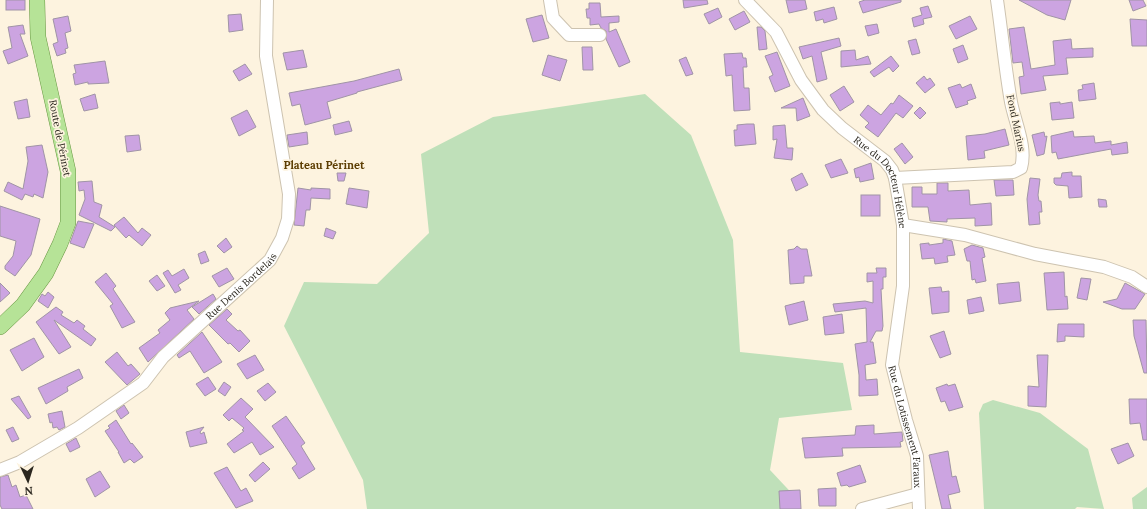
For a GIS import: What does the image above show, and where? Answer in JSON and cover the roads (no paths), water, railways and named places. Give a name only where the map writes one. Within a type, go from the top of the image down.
[{"type":"main road","name":"Route de Périnet","points":[[0,327],[23,305],[46,273],[68,223],[68,171],[38,36],[37,0]]},
{"type":"street","name":"Rue Denis Bordelais","points":[[0,470],[20,462],[78,428],[143,384],[164,356],[270,260],[282,238],[288,219],[289,194],[266,56],[267,0]]},
{"type":"street","points":[[550,0],[552,18],[568,35],[600,35]]},
{"type":"street","name":"Rue du Docteur Hélène","points":[[745,0],[776,32],[801,80],[823,110],[842,128],[885,161],[892,170],[895,178],[903,225],[965,235],[1035,254],[1108,268],[1132,277],[1147,287]]},
{"type":"street","name":"Fond Marius","points":[[895,178],[1013,172],[1021,168],[1024,160],[1023,150],[1011,102],[997,0]]},
{"type":"street","name":"Rue du Lotissement Faraux","points":[[903,225],[903,286],[892,365],[917,456],[919,509]]},
{"type":"street","points":[[862,509],[918,494]]},
{"type":"district","name":"Plateau Périnet","points":[[324,165]]}]
